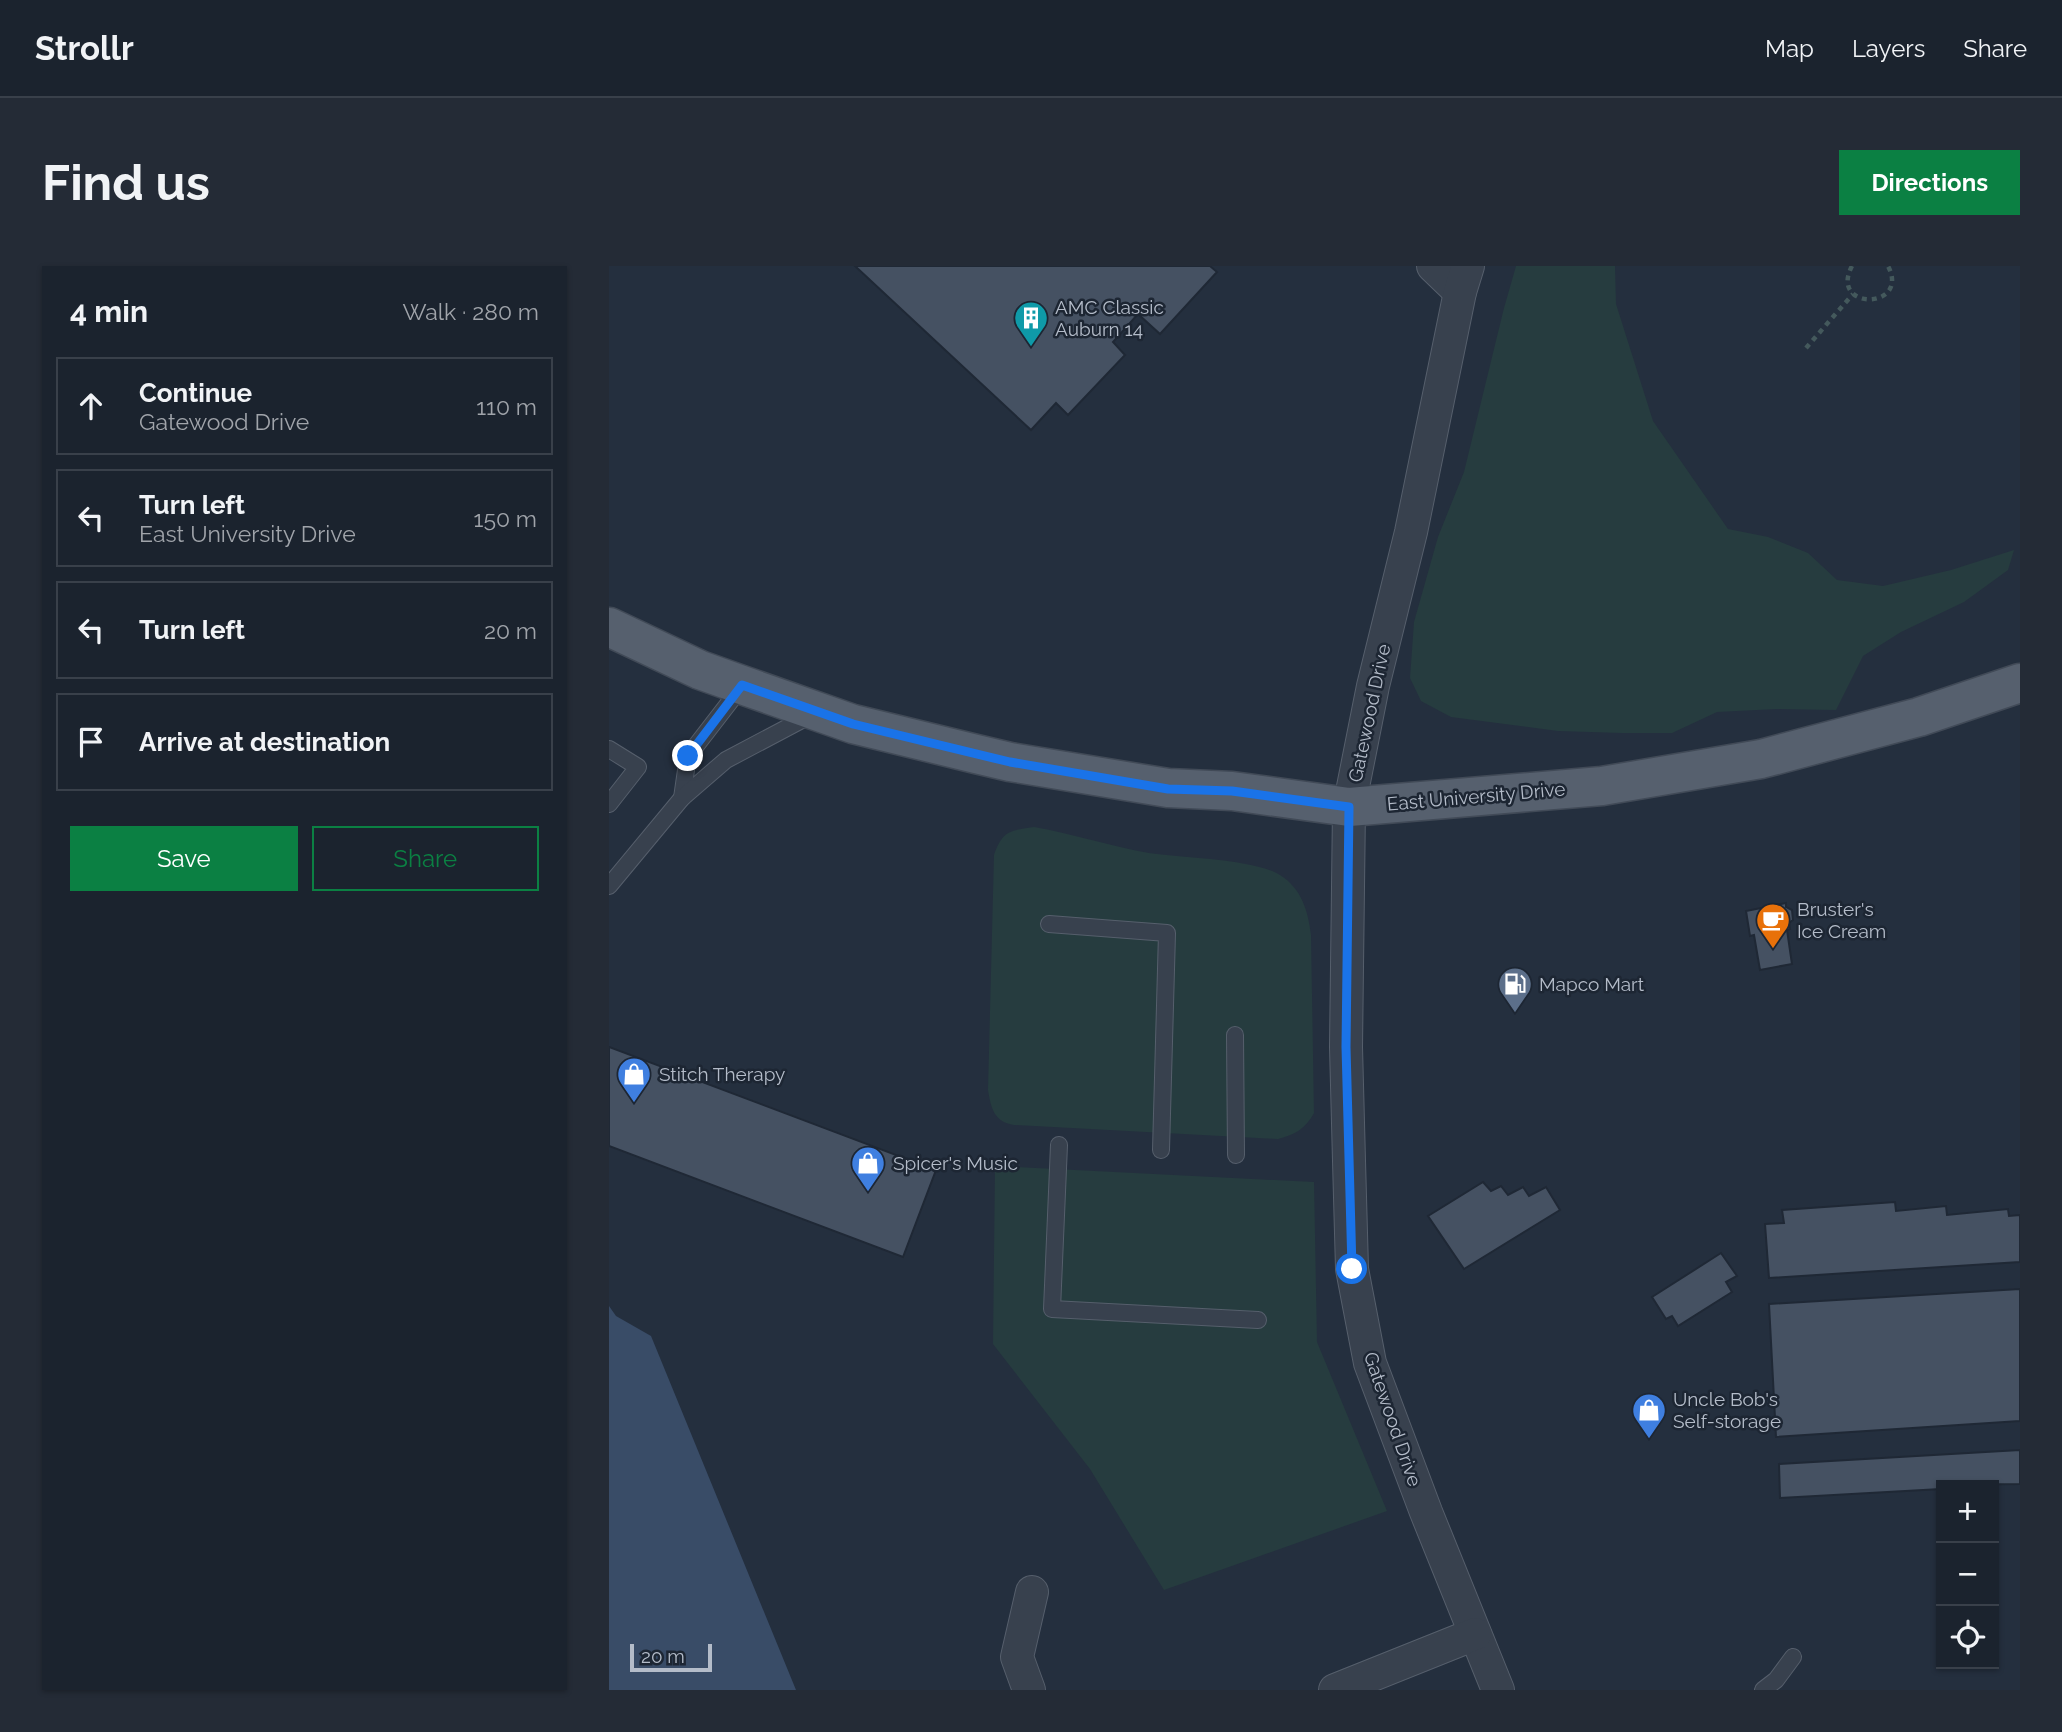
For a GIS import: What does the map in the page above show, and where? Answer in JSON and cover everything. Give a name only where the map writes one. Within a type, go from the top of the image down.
[{"type":"main road","name":"East University Drive","points":[[609,627],[700,670],[853,724],[1010,762],[1168,789],[1232,791],[1349,807],[1602,786],[1761,759],[1919,717],[2020,683]]},
{"type":"street","points":[[1433,266],[1464,279]]},
{"type":"street","name":"Gatewood Drive","points":[[1464,279],[1411,532],[1373,686],[1349,807],[1346,1047],[1352,1269],[1370,1363],[1497,1690]]},
{"type":"street","points":[[1029,1690],[1017,1657],[1032,1592]]},
{"type":"street","points":[[1335,1690],[1475,1634]]},
{"type":"lane","points":[[682,798],[688,756],[742,685]]},
{"type":"lane","points":[[609,886],[682,798],[726,760],[818,711]]},
{"type":"lane","points":[[609,748],[638,767],[609,804]]},
{"type":"lane","points":[[1049,924],[1167,933],[1161,1150]]},
{"type":"lane","points":[[1235,1035],[1236,1155]]},
{"type":"lane","points":[[1059,1145],[1052,1309],[1258,1320]]},
{"type":"lane","points":[[1763,1690],[1776,1680],[1793,1657]]},
{"type":"path","points":[[1852,266],[1848,281],[1853,294],[1866,301],[1880,299],[1886,294],[1892,280],[1888,266]]},
{"type":"path","points":[[1806,348],[1853,294]]},
{"type":"green space","points":[[1516,266],[1615,266],[1616,304],[1653,421],[1728,529],[1768,537],[1808,553],[1837,580],[1883,586],[1951,570],[2014,550],[2008,570],[1964,602],[1901,632],[1863,656],[1836,710],[1717,712],[1672,733],[1622,733],[1558,731],[1451,717],[1421,701],[1410,678],[1414,622],[1438,537],[1464,472]]},
{"type":"green space","points":[[1034,827],[1149,853],[1254,866],[1280,875],[1294,887],[1306,909],[1311,935],[1314,1113],[1304,1127],[1278,1139],[1014,1125],[998,1117],[992,1108],[988,1090],[994,855],[1008,833]]},
{"type":"green space","points":[[995,1166],[1314,1182],[1317,1342],[1387,1511],[1164,1590],[1090,1469],[993,1344]]},
{"type":"water","points":[[609,1306],[616,1316],[651,1336],[796,1690],[609,1690]]},
{"type":"building","name":"AMC Classic Auburn 14","points":[[855,266],[1210,266],[1217,272],[1160,334],[1138,314],[1113,342],[1125,355],[1068,415],[1056,403],[1031,430]]},
{"type":"building","name":"Bruster's Ice Cream","points":[[1786,903],[1786,907],[1792,910],[1793,920],[1787,930],[1792,964],[1760,970],[1754,935],[1750,936],[1746,911]]},
{"type":"building","points":[[609,1047],[936,1170],[903,1257],[609,1146]]},
{"type":"building","points":[[1483,1182],[1491,1191],[1501,1186],[1508,1195],[1523,1187],[1529,1196],[1546,1187],[1560,1210],[1464,1269],[1428,1216]]},
{"type":"building","points":[[1895,1202],[1896,1211],[1946,1206],[1947,1215],[2008,1209],[2009,1216],[2020,1215],[2020,1262],[1769,1278],[1765,1224],[1784,1223],[1782,1210]]},
{"type":"building","points":[[1721,1253],[1737,1276],[1726,1282],[1732,1292],[1678,1326],[1672,1316],[1666,1319],[1652,1297]]},
{"type":"building","points":[[2020,1289],[2020,1421],[1776,1437],[1769,1304]]},
{"type":"building","points":[[2020,1450],[2020,1484],[1999,1484],[1999,1480],[1936,1480],[1936,1489],[1780,1498],[1779,1464]]},
{"type":"place","name":"AMC Classic Auburn 14","points":[[1031,348]]},
{"type":"place","name":"Bruster's Ice Cream","points":[[1773,950]]},
{"type":"place","name":"Mapco Mart","points":[[1515,1014]]},
{"type":"place","name":"Stitch Therapy","points":[[634,1104]]},
{"type":"place","name":"Spicer's Music","points":[[868,1193]]},
{"type":"place","name":"Uncle Bob's Self-storage","points":[[1649,1440]]},
{"type":"route","points":[[688,756],[742,685],[853,724],[1010,762],[1168,789],[1232,791],[1349,807],[1346,1047],[1352,1269]]}]
